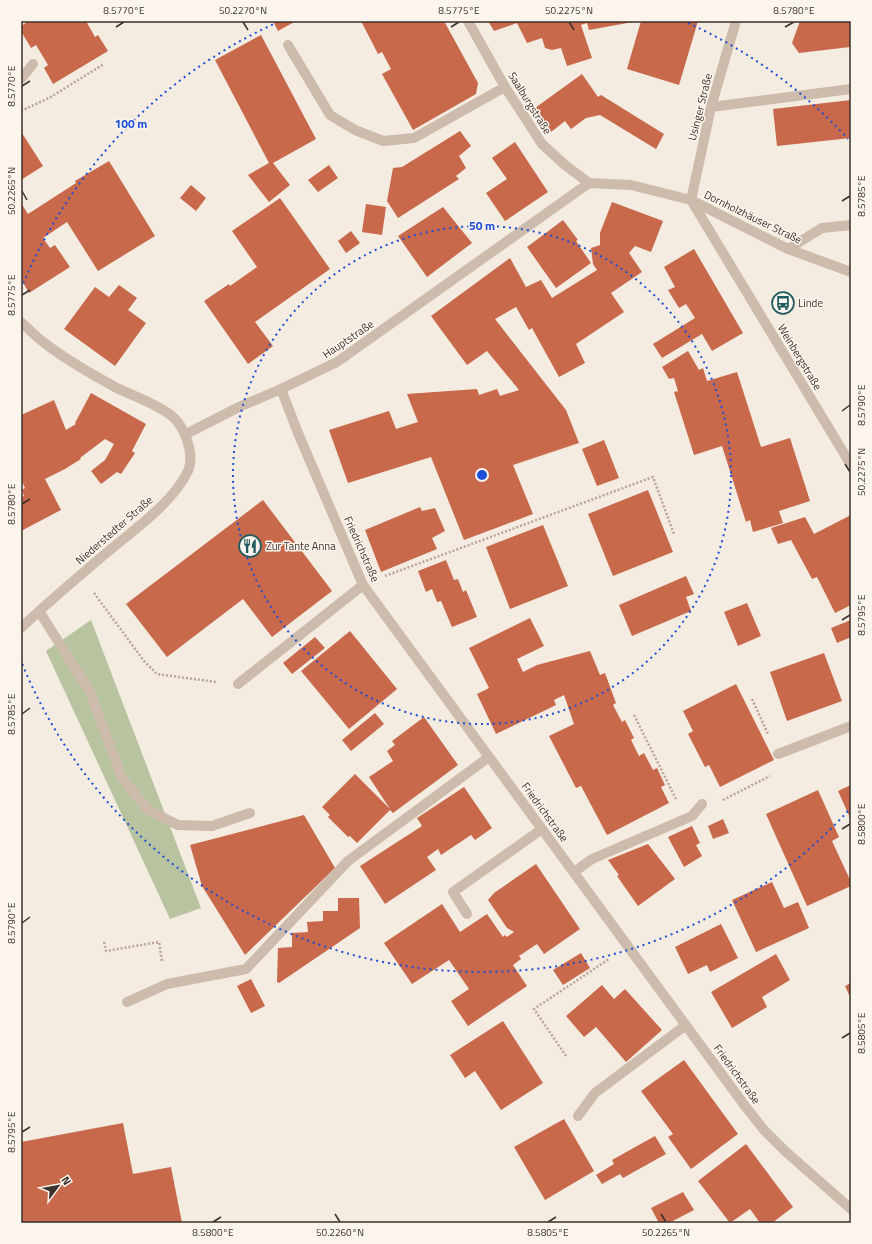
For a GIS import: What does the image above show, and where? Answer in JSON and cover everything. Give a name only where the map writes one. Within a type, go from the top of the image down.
[{"type":"street","name":"Saalburgstraße","points":[[468,21],[505,87],[542,144],[565,165],[589,183]]},
{"type":"street","name":"Usinger Straße","points":[[691,200],[711,107],[736,21]]},
{"type":"street","points":[[288,45],[330,115],[355,130],[383,142],[414,138],[505,87]]},
{"type":"street","points":[[21,79],[33,64]]},
{"type":"street","points":[[711,107],[851,89]]},
{"type":"street","points":[[589,183],[631,185],[691,200]]},
{"type":"street","name":"Hauptstraße","points":[[186,434],[239,407],[337,362],[589,183]]},
{"type":"street","name":"Dornholzhäuser Straße","points":[[691,200],[788,249],[851,272]]},
{"type":"street","name":"Weinbergstraße","points":[[691,200],[851,465]]},
{"type":"street","points":[[788,249],[822,228],[851,226]]},
{"type":"street","points":[[21,322],[45,344],[80,367],[114,386],[154,404],[173,417],[186,434]]},
{"type":"street","name":"Friedrichstraße","points":[[281,389],[298,433],[363,585],[745,1106],[764,1130],[851,1209]]},
{"type":"street","name":"Niederstedter Straße","points":[[21,628],[80,575],[155,512],[178,488],[189,470],[190,452],[186,434]]},
{"type":"street","points":[[238,684],[363,585]]},
{"type":"street","points":[[39,611],[90,692],[122,778],[148,810],[178,825],[212,826],[250,813]]},
{"type":"street","points":[[778,754],[851,726]]},
{"type":"street","points":[[127,1002],[167,984],[246,969],[348,861],[489,757]]},
{"type":"street","points":[[574,872],[592,859],[692,816],[702,804]]},
{"type":"street","points":[[467,914],[453,892],[542,829]]},
{"type":"street","points":[[578,1116],[594,1093],[686,1025]]},
{"type":"path","points":[[21,111],[49,98],[104,64]]},
{"type":"path","points":[[363,585],[653,477],[674,534]]},
{"type":"path","points":[[80,575],[144,661],[157,674],[238,684]]},
{"type":"path","points":[[752,699],[778,754]]},
{"type":"path","points":[[634,715],[677,802]]},
{"type":"path","points":[[104,942],[106,951],[159,942],[167,984]]},
{"type":"path","points":[[566,1056],[534,1009],[628,947]]},
{"type":"green space","points":[[91,620],[201,908],[170,919],[46,651]]},
{"type":"building","points":[[29,21],[86,21],[95,37],[98,35],[108,51],[53,84],[44,68],[48,65],[36,45],[31,48],[21,31],[21,26]]},
{"type":"building","points":[[273,21],[296,21],[278,31]]},
{"type":"building","points":[[361,21],[444,21],[478,83],[476,94],[413,130],[382,74],[391,69],[382,52],[378,54]]},
{"type":"building","points":[[488,21],[633,22],[589,30],[587,23],[581,25],[592,58],[567,66],[561,48],[552,50],[545,48],[542,38],[527,43],[517,23],[494,31]]},
{"type":"building","points":[[641,21],[698,21],[679,85],[627,69]]},
{"type":"building","points":[[800,21],[851,21],[850,47],[799,53],[792,43]]},
{"type":"building","points":[[261,35],[316,139],[273,163],[290,185],[269,202],[248,175],[269,163],[215,60]]},
{"type":"building","points":[[582,74],[598,97],[601,95],[664,134],[656,149],[600,115],[586,118],[571,129],[565,121],[551,132],[535,108]]},
{"type":"building","points":[[851,100],[851,138],[777,146],[773,109]]},
{"type":"building","points":[[460,131],[471,146],[459,156],[466,168],[456,176],[459,179],[398,218],[387,201],[393,168],[402,167]]},
{"type":"building","points":[[21,133],[43,166],[21,180]]},
{"type":"building","points":[[515,142],[548,192],[505,221],[486,193],[507,179],[492,158]]},
{"type":"building","points":[[109,161],[155,236],[98,271],[67,222],[43,238],[50,248],[55,245],[70,267],[29,293],[21,279],[21,203],[28,214],[76,183],[75,181]]},
{"type":"building","points":[[329,165],[338,178],[318,192],[308,180]]},
{"type":"building","points":[[191,185],[206,198],[196,211],[180,198]]},
{"type":"building","points":[[280,198],[330,269],[255,322],[273,346],[248,364],[204,301],[229,284],[230,286],[257,267],[232,231]]},
{"type":"building","points":[[612,202],[663,221],[651,252],[635,246],[629,253],[642,272],[611,293],[624,312],[576,344],[585,363],[559,377],[532,328],[529,330],[516,307],[495,319],[566,410],[579,443],[513,465],[533,514],[464,540],[431,457],[348,483],[329,430],[389,411],[396,429],[418,422],[407,394],[477,389],[479,395],[497,389],[500,396],[519,390],[487,351],[467,365],[431,316],[510,258],[526,287],[541,280],[552,298],[597,270],[593,264],[591,248],[600,245],[600,233]]},
{"type":"building","points":[[366,204],[386,207],[382,235],[362,232]]},
{"type":"building","points":[[443,207],[472,243],[427,277],[398,236]]},
{"type":"building","points":[[563,220],[578,240],[576,241],[591,263],[556,288],[527,247]]},
{"type":"building","points":[[351,231],[360,243],[346,253],[338,241]]},
{"type":"building","points":[[694,249],[743,333],[712,351],[702,334],[662,358],[653,344],[695,318],[686,304],[679,308],[668,290],[675,287],[664,267]]},
{"type":"building","points":[[119,285],[137,298],[128,310],[146,323],[115,366],[64,329],[95,287],[109,297]]},
{"type":"building","points":[[688,351],[699,370],[703,368],[707,381],[737,372],[761,447],[790,438],[810,501],[779,511],[783,523],[753,532],[750,520],[746,522],[722,446],[694,455],[674,392],[678,391],[674,378],[669,379],[662,367]]},
{"type":"building","points":[[91,393],[146,424],[132,451],[135,453],[121,474],[117,472],[101,484],[91,471],[105,460],[114,444],[105,439],[80,458],[81,459],[45,479],[61,510],[21,531],[21,497],[24,496],[22,490],[25,488],[21,479],[21,415],[54,400],[66,430],[76,424],[75,423]]},
{"type":"building","points":[[604,440],[619,478],[597,486],[582,449]]},
{"type":"building","points":[[648,490],[673,552],[613,576],[588,514]]},
{"type":"building","name":"Zur Tante Anna","points":[[263,500],[332,591],[272,637],[243,599],[167,657],[126,604]]},
{"type":"building","points":[[420,507],[422,511],[435,508],[445,531],[432,538],[437,549],[381,572],[365,530]]},
{"type":"building","points":[[851,515],[851,605],[835,613],[817,577],[812,579],[791,540],[778,544],[771,528],[805,517],[814,534]]},
{"type":"building","points":[[543,525],[568,586],[510,609],[486,547]]},
{"type":"building","points":[[446,560],[454,580],[458,579],[463,592],[466,590],[477,617],[452,627],[441,601],[437,602],[432,589],[426,592],[418,571]]},
{"type":"building","points":[[686,576],[694,594],[686,597],[691,611],[632,636],[619,605]]},
{"type":"building","points":[[747,603],[761,636],[738,646],[724,612]]},
{"type":"building","points":[[530,618],[544,646],[517,659],[523,672],[537,665],[590,651],[600,675],[605,673],[616,703],[613,705],[622,722],[625,720],[634,738],[631,740],[639,756],[644,753],[653,770],[657,768],[665,785],[661,787],[669,803],[607,835],[581,786],[576,788],[549,736],[574,724],[564,695],[554,700],[556,705],[496,734],[477,694],[489,688],[469,648]]},
{"type":"building","points":[[851,620],[851,637],[837,643],[831,628]]},
{"type":"building","points":[[350,631],[397,689],[349,729],[301,671]]},
{"type":"building","points":[[315,637],[325,648],[292,674],[283,663]]},
{"type":"building","points":[[824,653],[842,701],[787,721],[770,672]]},
{"type":"building","points":[[736,684],[774,760],[720,787],[709,765],[705,767],[688,734],[693,731],[683,711]]},
{"type":"building","points":[[375,713],[384,724],[351,751],[342,740]]},
{"type":"building","points":[[424,717],[458,765],[393,813],[390,810],[357,843],[350,836],[348,837],[328,817],[330,815],[322,807],[355,774],[390,809],[369,777],[393,761],[387,751],[395,745],[392,741]]},
{"type":"building","points":[[851,785],[851,820],[838,791]]},
{"type":"building","points":[[464,787],[492,828],[475,840],[471,835],[441,855],[438,849],[427,857],[436,870],[385,904],[360,866],[422,826],[417,818]]},
{"type":"building","points":[[818,790],[839,837],[832,841],[851,882],[851,886],[807,906],[766,814]]},
{"type":"building","points":[[304,815],[335,868],[245,955],[202,886],[190,845]]},
{"type":"building","points":[[723,819],[729,833],[713,839],[708,826]]},
{"type":"building","points":[[692,826],[700,843],[696,845],[702,856],[684,867],[668,837]]},
{"type":"building","points":[[648,844],[675,879],[638,906],[617,876],[619,875],[608,860]]},
{"type":"building","points":[[536,864],[580,929],[544,954],[537,944],[519,956],[521,959],[513,965],[527,986],[468,1026],[451,1001],[469,989],[449,960],[412,984],[384,943],[442,904],[460,932],[487,914],[503,937],[505,935],[507,937],[514,932],[507,928],[488,900],[494,893]]},
{"type":"building","points":[[772,882],[784,908],[798,902],[809,928],[756,952],[732,900]]},
{"type":"building","points":[[338,898],[359,898],[360,928],[279,983],[277,982],[278,948],[292,947],[292,933],[308,932],[307,922],[323,921],[323,911],[338,911]]},
{"type":"building","points":[[721,924],[738,958],[710,972],[707,965],[688,974],[675,947]]},
{"type":"building","points":[[581,953],[590,968],[563,985],[553,970]]},
{"type":"building","points":[[776,954],[790,980],[762,997],[767,1007],[732,1028],[711,992]]},
{"type":"building","points":[[251,979],[265,1006],[251,1013],[237,986]]},
{"type":"building","points":[[851,983],[851,999],[845,986]]},
{"type":"building","points":[[602,985],[614,999],[625,989],[662,1030],[626,1062],[596,1027],[584,1037],[566,1016]]},
{"type":"building","points":[[503,1021],[543,1083],[501,1110],[475,1071],[465,1078],[450,1055]]},
{"type":"building","points":[[684,1060],[738,1134],[691,1169],[668,1137],[673,1134],[641,1091]]},
{"type":"building","points":[[564,1119],[594,1171],[545,1200],[514,1147]]},
{"type":"building","points":[[123,1123],[133,1174],[171,1167],[182,1223],[21,1223],[21,1142]]},
{"type":"building","points":[[655,1136],[666,1154],[623,1178],[620,1174],[602,1184],[596,1175],[614,1164],[612,1160]]},
{"type":"building","points":[[746,1144],[793,1207],[772,1223],[760,1223],[750,1209],[730,1223],[698,1181]]},
{"type":"building","points":[[683,1192],[694,1210],[669,1223],[659,1223],[651,1208]]},
{"type":"place","name":"Linde","points":[[783,303]]},
{"type":"place","name":"Zur Tante Anna","points":[[250,546]]}]
